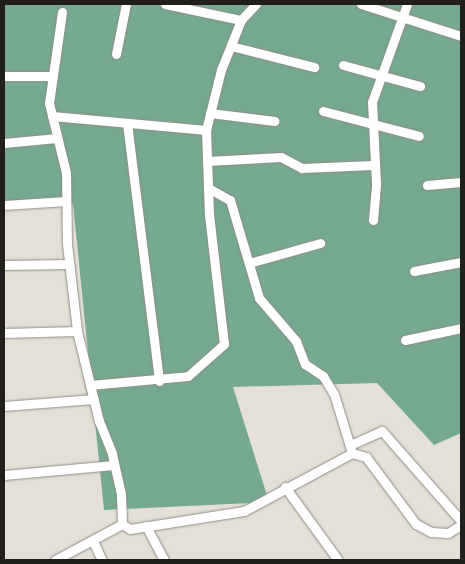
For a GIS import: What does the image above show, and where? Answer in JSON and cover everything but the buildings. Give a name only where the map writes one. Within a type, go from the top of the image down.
[{"type":"street","points":[[116,54],[126,4]]},
{"type":"street","points":[[165,4],[241,20]]},
{"type":"street","points":[[90,385],[159,381],[194,372],[224,344],[208,188],[206,130],[230,46],[241,20],[256,4]]},
{"type":"street","points":[[361,4],[461,36]]},
{"type":"street","points":[[373,220],[372,102],[401,16],[407,4]]},
{"type":"street","points":[[62,12],[51,76],[52,116],[66,173],[69,264],[77,331],[90,385],[121,494],[122,524]]},
{"type":"street","points":[[230,46],[314,67]]},
{"type":"street","points":[[343,65],[420,86]]},
{"type":"street","points":[[4,76],[51,76]]},
{"type":"street","points":[[323,111],[419,136]]},
{"type":"street","points":[[210,113],[276,121]]},
{"type":"street","points":[[52,116],[206,130]]},
{"type":"street","points":[[128,123],[159,381]]},
{"type":"street","points":[[4,143],[57,138]]},
{"type":"street","points":[[207,161],[281,157],[302,168],[373,165]]},
{"type":"street","points":[[427,185],[461,182]]},
{"type":"street","points":[[208,188],[230,200],[260,298],[296,341],[305,364],[323,376],[334,394],[351,449],[366,457],[416,524],[431,532],[448,533],[461,526]]},
{"type":"street","points":[[4,204],[66,201]]},
{"type":"street","points":[[249,263],[320,243]]},
{"type":"street","points":[[414,272],[461,262]]},
{"type":"street","points":[[4,265],[69,264]]},
{"type":"street","points":[[405,340],[461,328]]},
{"type":"street","points":[[4,333],[77,331]]},
{"type":"street","points":[[4,406],[94,399]]},
{"type":"street","points":[[122,524],[130,529],[244,511],[382,431],[461,521]]},
{"type":"street","points":[[4,475],[114,465]]},
{"type":"street","points":[[286,487],[338,560]]},
{"type":"street","points":[[55,560],[122,524]]},
{"type":"street","points":[[146,526],[164,560]]},
{"type":"street","points":[[93,541],[102,560]]},
{"type":"green space","points":[[4,4],[461,4],[461,433],[434,445],[377,383],[233,387],[269,502],[104,510],[73,204],[4,207]]}]
